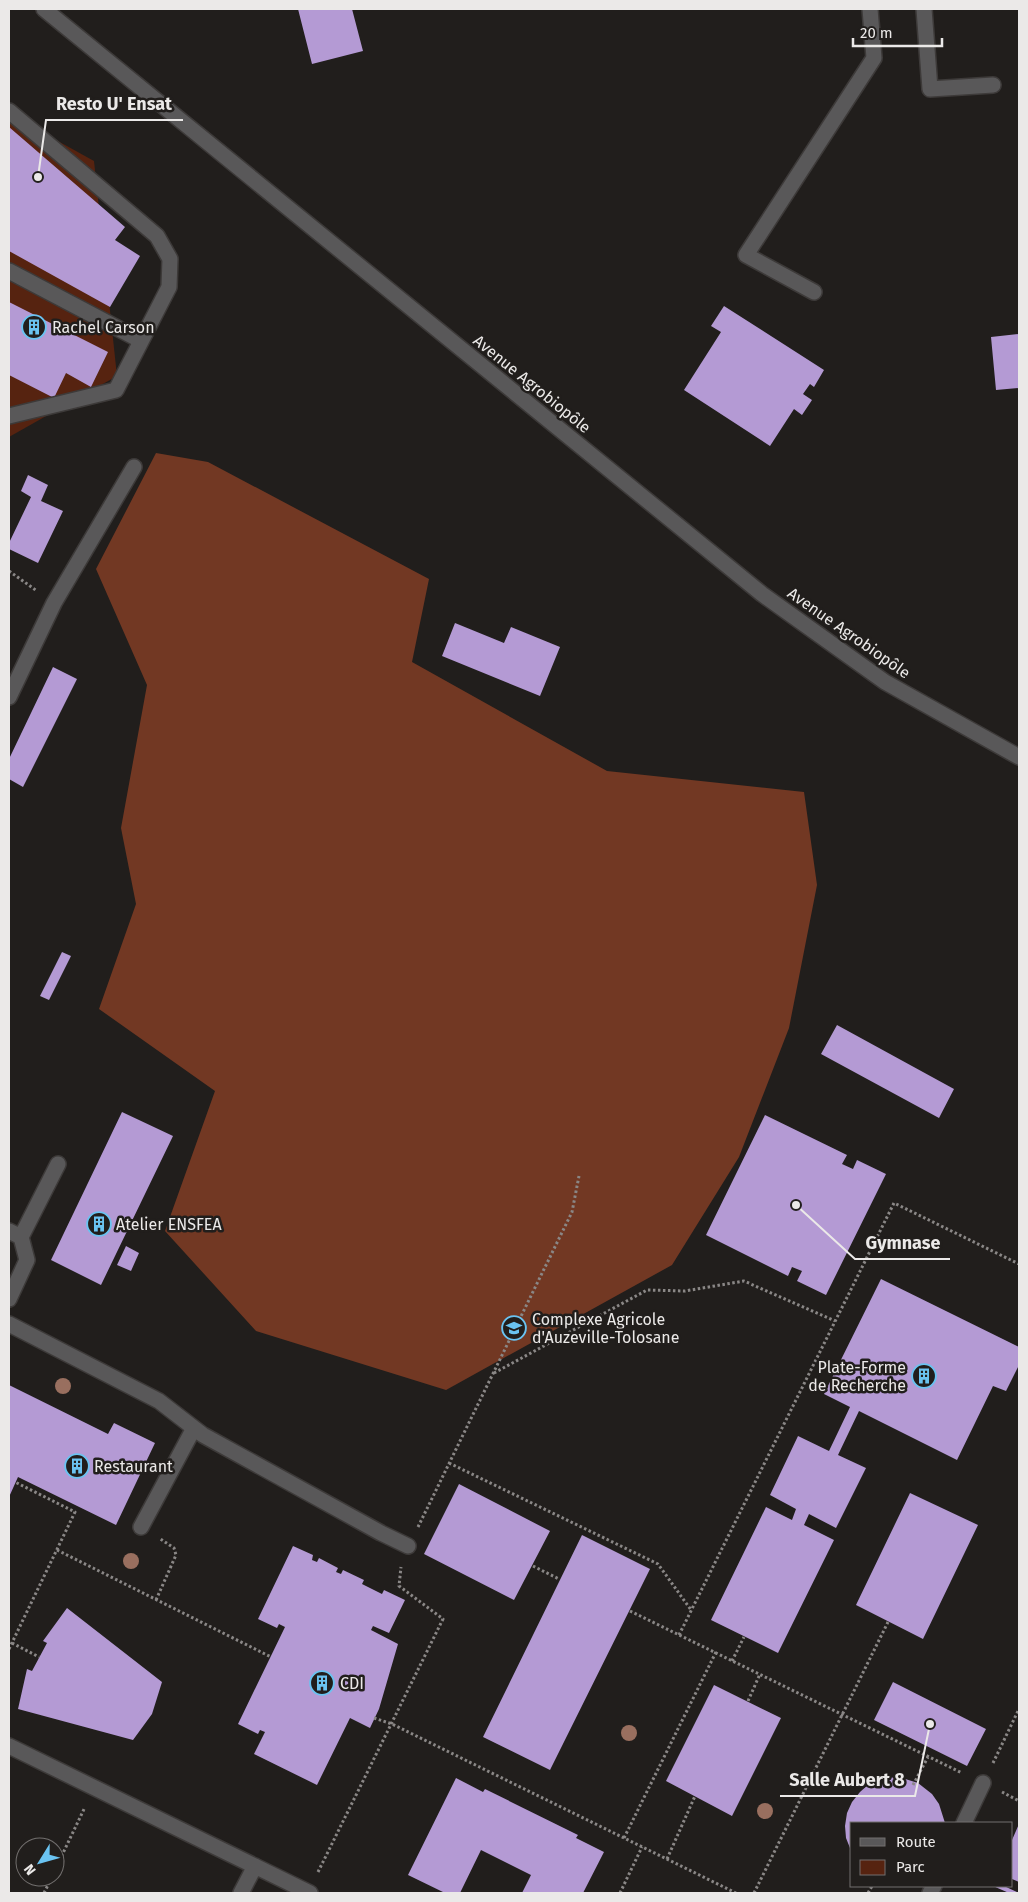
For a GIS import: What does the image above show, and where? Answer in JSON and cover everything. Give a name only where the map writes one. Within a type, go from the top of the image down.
[{"type":"street","name":"Avenue Agrobiopôle","points":[[44,9],[762,594],[885,682],[1019,757]]},
{"type":"street","points":[[814,292],[746,255],[874,58],[870,9]]},
{"type":"street","points":[[924,9],[930,89],[993,85]]},
{"type":"street","points":[[9,111],[157,236],[170,260],[169,287],[140,340],[116,390],[9,416]]},
{"type":"street","points":[[9,271],[140,340]]},
{"type":"street","points":[[9,697],[54,603],[134,467]]},
{"type":"street","points":[[9,1299],[27,1260],[15,1234],[58,1164]]},
{"type":"street","points":[[9,1324],[159,1401],[203,1435],[380,1533],[408,1546]]},
{"type":"street","points":[[141,1527],[194,1428]]},
{"type":"street","points":[[9,1746],[309,1893]]},
{"type":"street","points":[[964,1822],[983,1784]]},
{"type":"street","points":[[241,1893],[255,1866]]},
{"type":"path","points":[[9,571],[54,603]]},
{"type":"path","points":[[309,1893],[443,1620],[399,1586],[402,1561],[572,1212],[579,1176]]},
{"type":"path","points":[[679,1634],[894,1203],[1019,1264]]},
{"type":"path","points":[[494,1373],[647,1290],[685,1291],[744,1281],[835,1321]]},
{"type":"path","points":[[449,1463],[658,1564],[691,1610]]},
{"type":"path","points":[[9,1649],[75,1512],[15,1482]]},
{"type":"path","points":[[141,1527],[174,1548],[176,1555],[156,1600]]},
{"type":"path","points":[[57,1550],[270,1657]]},
{"type":"path","points":[[533,1566],[559,1579]]},
{"type":"path","points":[[630,1611],[1019,1801]]},
{"type":"path","points":[[754,1893],[888,1622]]},
{"type":"path","points":[[732,1661],[744,1637]]},
{"type":"path","points":[[12,1644],[39,1657]]},
{"type":"path","points":[[624,1838],[716,1652]]},
{"type":"path","points":[[748,1701],[760,1674]]},
{"type":"path","points":[[983,1784],[1019,1710]]},
{"type":"path","points":[[374,1718],[392,1724],[736,1893]]},
{"type":"path","points":[[913,1785],[928,1757]]},
{"type":"path","points":[[65,1849],[94,1789]]},
{"type":"path","points":[[667,1859],[695,1796]]},
{"type":"path","points":[[620,1893],[642,1847]]},
{"type":"green space","points":[[9,114],[94,161],[117,376],[9,437]]},
{"type":"shaded area","points":[[156,453],[208,462],[429,579],[412,662],[607,771],[804,792],[817,885],[789,1028],[739,1157],[672,1265],[446,1390],[256,1331],[165,1231],[215,1091],[99,1009],[136,904],[121,828],[147,685],[96,569]]},
{"type":"building","points":[[298,9],[352,9],[363,51],[312,64]]},
{"type":"building","points":[[9,127],[125,227],[115,240],[140,256],[110,307],[9,251]]},
{"type":"building","name":"Rachel Carson","points":[[9,302],[108,352],[91,387],[66,373],[54,398],[9,375]]},
{"type":"building","points":[[724,306],[824,370],[814,387],[810,384],[803,394],[812,400],[802,415],[794,409],[770,446],[684,390],[721,332],[711,326]]},
{"type":"building","points":[[1019,334],[1019,388],[996,390],[991,337]]},
{"type":"building","points":[[28,475],[48,485],[41,501],[63,511],[38,563],[9,549],[9,543],[31,497],[21,491]]},
{"type":"building","points":[[455,623],[504,643],[511,627],[560,647],[540,696],[442,656]]},
{"type":"building","points":[[53,667],[77,679],[23,787],[9,779],[9,759]]},
{"type":"building","points":[[62,952],[71,956],[49,1000],[40,996]]},
{"type":"building","points":[[837,1025],[954,1089],[939,1118],[821,1054]]},
{"type":"building","name":"Atelier ENSFEA","points":[[122,1112],[173,1136],[101,1285],[51,1260]]},
{"type":"building","points":[[765,1115],[847,1155],[842,1164],[853,1169],[857,1160],[886,1174],[826,1295],[797,1281],[802,1271],[792,1267],[788,1276],[706,1235]]},
{"type":"building","points":[[126,1246],[139,1253],[131,1271],[117,1265]]},
{"type":"building","points":[[881,1279],[1019,1347],[1019,1365],[1006,1391],[993,1386],[957,1460],[859,1411],[838,1455],[866,1468],[836,1528],[809,1514],[804,1525],[834,1540],[778,1653],[711,1620],[766,1507],[792,1520],[796,1509],[770,1495],[798,1436],[829,1451],[850,1407],[824,1394]]},
{"type":"building","name":"Restaurant","points":[[9,1385],[108,1434],[114,1423],[155,1443],[116,1525],[18,1477],[9,1497]]},
{"type":"building","points":[[459,1484],[550,1531],[514,1600],[424,1554]]},
{"type":"building","points":[[910,1493],[978,1525],[923,1639],[856,1605]]},
{"type":"building","points":[[582,1535],[650,1569],[550,1770],[483,1737]]},
{"type":"building","name":"CDI","points":[[293,1546],[313,1555],[312,1560],[317,1562],[319,1558],[338,1568],[336,1572],[341,1574],[343,1570],[364,1580],[362,1584],[382,1594],[384,1590],[405,1600],[389,1633],[373,1626],[371,1630],[398,1644],[379,1709],[370,1728],[350,1718],[317,1785],[254,1754],[265,1732],[260,1730],[258,1734],[238,1724],[285,1627],[279,1624],[277,1628],[258,1619]]},
{"type":"building","points":[[67,1608],[162,1682],[152,1714],[133,1740],[18,1709],[27,1669],[32,1671],[47,1643],[43,1641]]},
{"type":"building","points":[[893,1682],[986,1729],[967,1766],[874,1720]]},
{"type":"building","points":[[714,1685],[781,1718],[732,1816],[666,1781]]},
{"type":"building","points":[[899,1777],[918,1783],[932,1794],[939,1804],[945,1822],[850,1822],[850,1848],[846,1838],[845,1826],[847,1813],[852,1802],[869,1784],[887,1778]]},
{"type":"building","points":[[456,1778],[483,1792],[485,1789],[578,1835],[576,1838],[604,1852],[583,1893],[522,1893],[531,1875],[481,1850],[460,1893],[445,1893],[408,1875]]},
{"type":"building","points":[[1019,1824],[1019,1882],[1013,1879],[1013,1838]]},
{"type":"building","points":[[995,1887],[1006,1887],[1019,1893],[1009,1893]]},
{"type":"place","name":"Resto U' Ensat","points":[[38,177]]},
{"type":"place","name":"Rachel Carson","points":[[34,327]]},
{"type":"place","name":"Gymnase","points":[[796,1205]]},
{"type":"place","name":"Atelier ENSFEA","points":[[99,1224]]},
{"type":"place","name":"Complexe Agricole d'Auzeville-Tolosane","points":[[514,1328]]},
{"type":"place","name":"Plate-Forme de Recherche","points":[[924,1376]]},
{"type":"place","name":"Restaurant","points":[[77,1466]]},
{"type":"place","name":"CDI","points":[[322,1683]]},
{"type":"place","name":"Salle Aubert 8","points":[[930,1724]]}]
